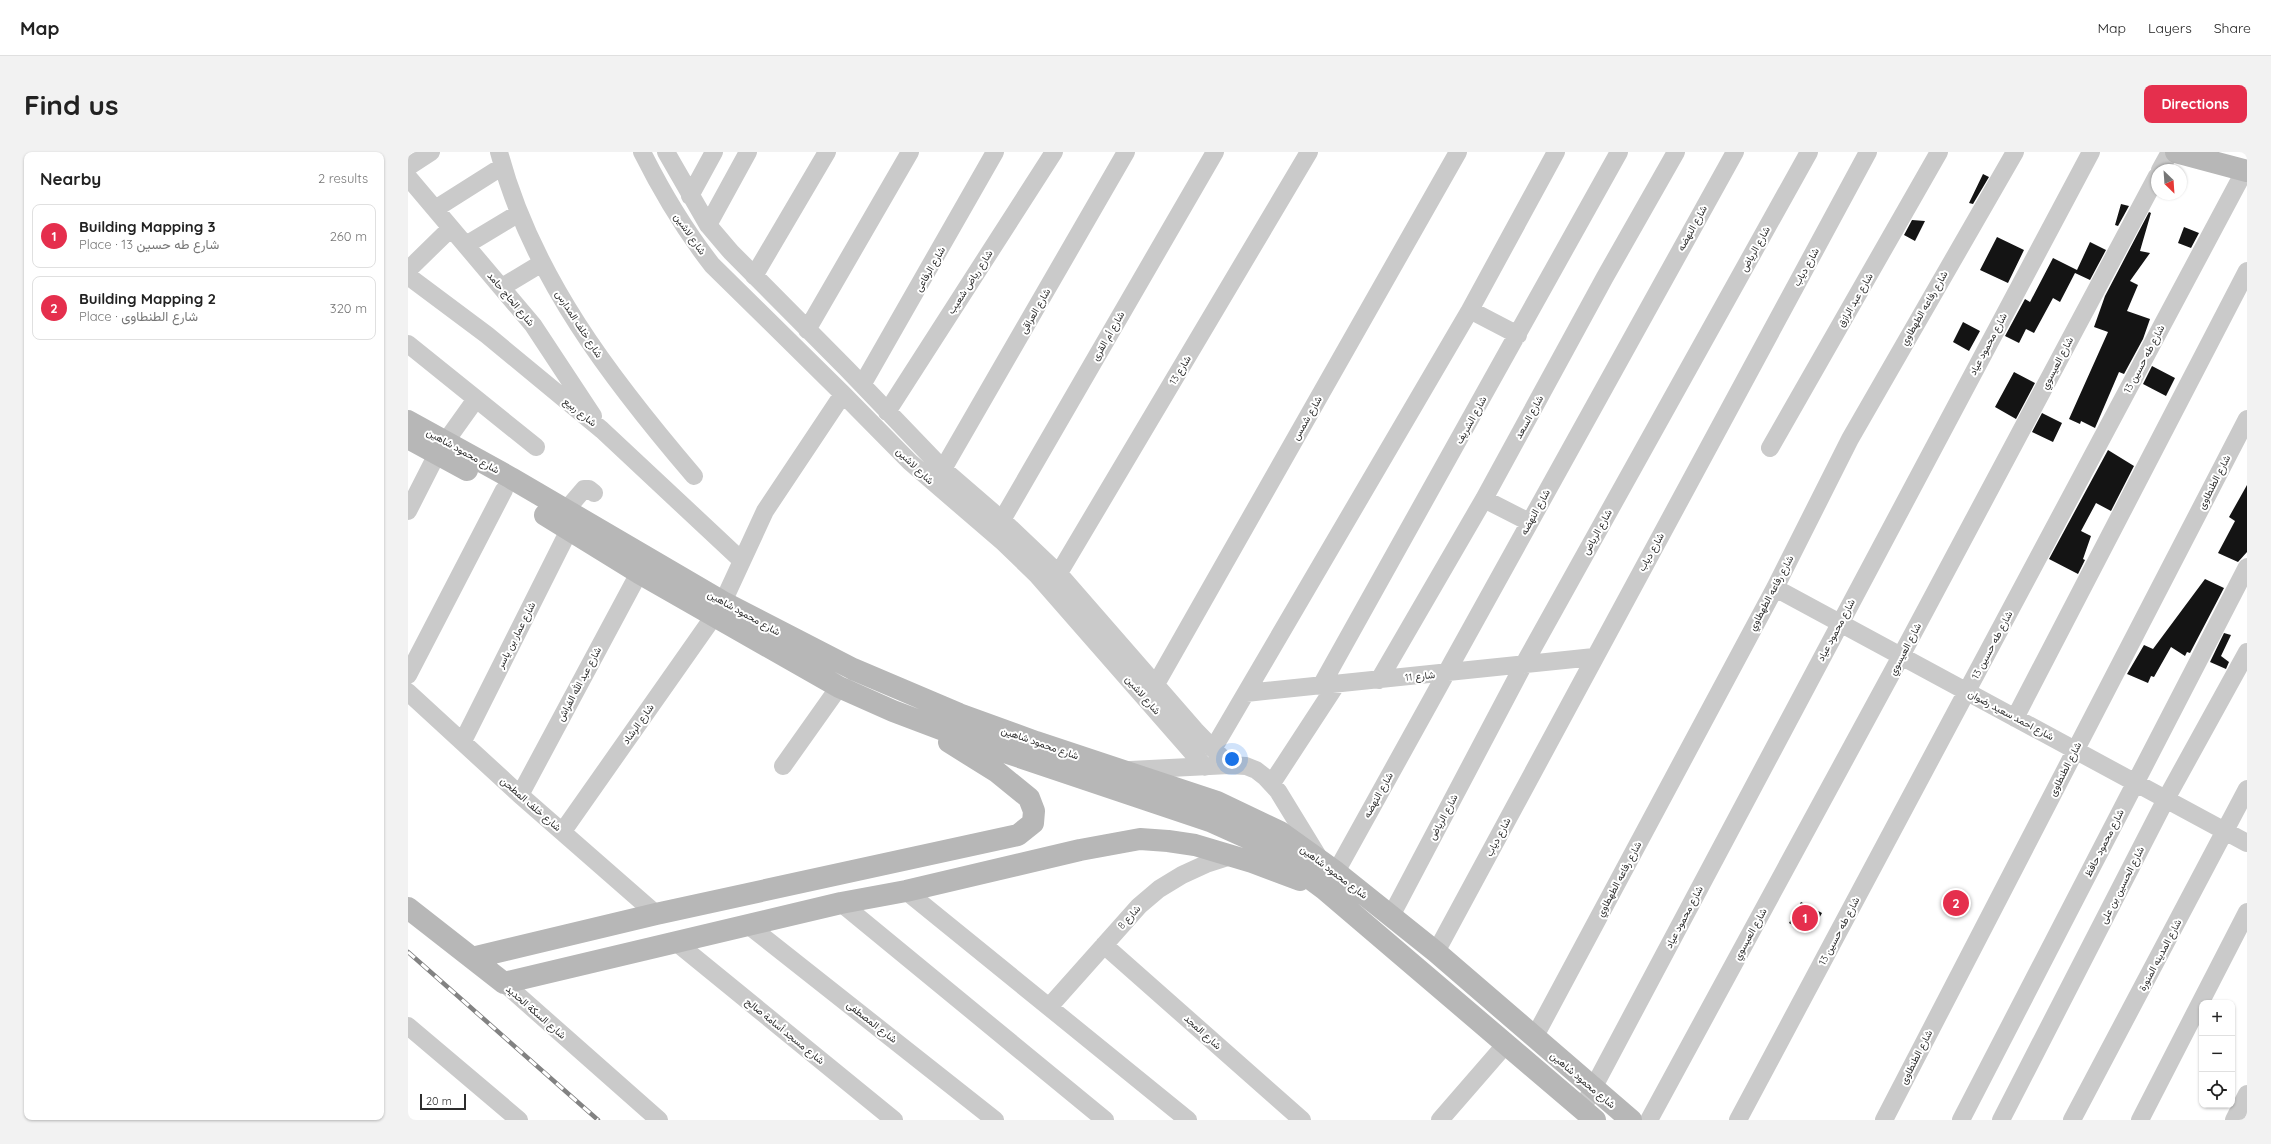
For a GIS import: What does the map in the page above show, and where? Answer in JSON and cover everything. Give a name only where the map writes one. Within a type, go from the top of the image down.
[{"type":"main road","points":[[2176,152],[2246,170]]},
{"type":"main road","name":"شارع محمود شاهين","points":[[408,421],[441,447],[504,490],[568,520],[639,573],[719,609],[788,637],[884,683],[1036,742],[1197,794],[1243,813],[1280,832],[1328,866],[1436,952],[1534,1038],[1632,1120]]},
{"type":"main road","name":"شارع محمود شاهين","points":[[408,438],[441,447],[568,520],[719,609],[839,686],[920,722],[1037,764],[1210,821],[1259,843],[1282,857],[1324,889],[1588,1115]]},
{"type":"main road","points":[[472,958],[656,914],[1018,835],[1033,823],[1034,811],[1029,798],[997,772],[920,722]]},
{"type":"main road","points":[[504,983],[841,903],[906,891],[1080,850],[1140,839],[1195,845],[1231,856],[1324,889]]},
{"type":"main road","name":"شارع السكة الحديد","points":[[408,908],[504,983]]},
{"type":"street","points":[[408,176],[431,152]]},
{"type":"street","name":"شارع لاشين","points":[[642,152],[663,194],[712,265],[936,487],[1022,559],[1055,581],[1156,684],[1189,735],[1205,767]]},
{"type":"street","name":"شارع لاشين","points":[[666,152],[686,190],[708,225],[754,276],[943,469],[1002,520],[1189,735],[1213,749],[1229,765]]},
{"type":"street","points":[[663,194],[686,190],[714,152]]},
{"type":"street","points":[[708,225],[748,152]]},
{"type":"street","points":[[754,276],[827,152]]},
{"type":"street","points":[[807,330],[910,152]]},
{"type":"street","name":"شارع الرفاعى","points":[[862,385],[995,152]]},
{"type":"street","name":"شارع رياض شعيب","points":[[887,412],[1054,152]]},
{"type":"street","name":"شارع العراقى","points":[[943,469],[1126,152]]},
{"type":"street","name":"شارع أم القرى","points":[[1002,520],[1215,152]]},
{"type":"street","name":"شارع 13","points":[[1055,581],[1309,152]]},
{"type":"street","name":"شارع شمس","points":[[1156,684],[1458,152]]},
{"type":"street","points":[[1213,749],[1470,310],[1556,152]]},
{"type":"street","name":"شارع الشريف","points":[[1272,783],[1328,686],[1619,152]]},
{"type":"street","name":"شارع السعد","points":[[1380,680],[1484,499],[1605,277],[1676,152]]},
{"type":"street","name":"شارع النهضه","points":[[1328,866],[1446,673],[1734,152]]},
{"type":"street","name":"شارع الرياض","points":[[1391,916],[1524,664],[1809,152]]},
{"type":"street","name":"شارع دياب","points":[[1436,952],[1868,152]]},
{"type":"street","name":"شارع عبد الرازق","points":[[1770,448],[1940,152]]},
{"type":"street","name":"شارع رفاعه الطهطاوي","points":[[1534,1038],[1775,588],[1850,439],[1890,366],[2015,152]]},
{"type":"street","name":"شارع محمود عياد","points":[[1588,1115],[1594,1088],[2090,152]]},
{"type":"street","points":[[2163,164],[2170,152]]},
{"type":"street","points":[[435,209],[501,159]]},
{"type":"street","name":"شارع خلف المدارس","points":[[501,159],[519,213],[542,263],[585,336],[622,390],[694,476]]},
{"type":"street","name":"شارع طه حسين 13","points":[[1738,1120],[2246,170]]},
{"type":"street","name":"شارع الحاج حامد","points":[[408,176],[544,339],[602,430]]},
{"type":"street","name":"شارع العيسوي","points":[[1649,1120],[1901,656],[2151,187]]},
{"type":"street","points":[[466,245],[519,213]]},
{"type":"street","points":[[408,270],[451,228]]},
{"type":"street","points":[[502,287],[542,263]]},
{"type":"street","points":[[2015,718],[2247,271]]},
{"type":"street","name":"شارع ربيع","points":[[408,276],[487,335],[602,430],[742,560]]},
{"type":"street","points":[[1470,310],[1518,335]]},
{"type":"street","points":[[408,344],[536,447]]},
{"type":"street","name":"شارع الرشاد","points":[[562,831],[719,609],[752,535],[779,488],[843,394]]},
{"type":"street","points":[[408,511],[441,447],[476,399]]},
{"type":"street","name":"شارع الطنطاوى","points":[[1884,1120],[2247,419]]},
{"type":"street","points":[[893,445],[906,432]]},
{"type":"street","name":"شارع عمار بن ياسر","points":[[463,741],[584,489],[589,489],[594,493]]},
{"type":"street","points":[[408,675],[504,490]]},
{"type":"street","points":[[1484,499],[1529,522]]},
{"type":"street","name":"شارع محمود حافظ","points":[[1962,1120],[2247,567]]},
{"type":"street","name":"شارع عبد الله الفراش","points":[[520,795],[639,573]]},
{"type":"street","name":"شارع احمد سعيد رضوان","points":[[1775,588],[2247,843]]},
{"type":"street","name":"شارع الحسين بن على","points":[[2001,1120],[2166,799],[2247,652]]},
{"type":"street","name":"شارع 11","points":[[1246,693],[1328,686],[1594,657]]},
{"type":"street","points":[[783,766],[839,686]]},
{"type":"street","name":"شارع خلف المطحن","points":[[408,692],[520,795],[656,914]]},
{"type":"street","points":[[1121,770],[1229,765],[1246,766],[1256,770],[1272,783],[1328,866]]},
{"type":"street","name":"شارع المدينه المنورة","points":[[2072,1120],[2226,832],[2247,789]]},
{"type":"street","name":"شارع 8","points":[[1049,1007],[1139,906],[1159,889],[1200,867],[1231,856]]},
{"type":"street","points":[[906,891],[1188,1120]]},
{"type":"street","points":[[841,903],[1105,1120]]},
{"type":"street","points":[[2140,1120],[2247,912]]},
{"type":"street","name":"شارع المصطفى","points":[[748,925],[995,1120]]},
{"type":"street","name":"شارع مسجد أسامة صالح","points":[[677,943],[894,1120]]},
{"type":"street","name":"شارع المجد","points":[[1104,945],[1302,1120]]},
{"type":"street","name":"شارع السكة الحديد","points":[[504,983],[659,1120]]},
{"type":"street","points":[[408,1026],[519,1120]]},
{"type":"street","points":[[1440,1120],[1506,1044]]},
{"type":"street","points":[[2234,1120],[2247,1094]]},
{"type":"building","points":[[1983,174],[1989,177],[1973,204],[1969,203]]},
{"type":"building","points":[[2121,204],[2129,206],[2118,226],[2115,225]]},
{"type":"building","points":[[2149,212],[2151,213],[2140,251],[2150,253],[2130,281],[2138,285],[2127,311],[2150,319],[2143,339],[2124,374],[2119,372],[2095,428],[2081,421],[2080,424],[2069,419],[2108,332],[2094,327],[2105,296]]},
{"type":"building","points":[[1912,220],[1925,221],[1915,241],[1904,235]]},
{"type":"building","points":[[2184,227],[2199,233],[2191,248],[2178,243]]},
{"type":"building","points":[[1997,237],[2024,250],[2008,283],[1980,270]]},
{"type":"building","points":[[2090,242],[2106,250],[2090,280],[2075,273],[2060,302],[2053,298],[2034,333],[2026,329],[2019,343],[2005,336],[2025,299],[2030,302],[2053,258],[2077,270]]},
{"type":"building","points":[[1963,322],[1980,331],[1969,351],[1953,342]]},
{"type":"building","points":[[2152,366],[2175,378],[2166,396],[2143,384]]},
{"type":"building","points":[[2014,372],[2035,383],[2016,419],[1995,407]]},
{"type":"building","points":[[2042,413],[2062,423],[2053,442],[2032,432]]},
{"type":"building","points":[[2108,450],[2134,466],[2111,511],[2096,503],[2081,531],[2091,536],[2083,559],[2085,560],[2078,574],[2049,559]]},
{"type":"building","points":[[2247,485],[2247,552],[2238,562],[2218,553],[2235,521],[2229,517]]},
{"type":"building","points":[[2205,579],[2224,588],[2190,653],[2187,652],[2185,656],[2171,647],[2154,677],[2151,676],[2148,683],[2127,674],[2144,645],[2153,649]]},
{"type":"building","points":[[2224,633],[2231,635],[2221,656],[2229,662],[2226,669],[2210,662]]},
{"type":"building","points":[[1953,892],[1967,903],[1960,914],[1945,903]]},
{"type":"building","points":[[1801,902],[1822,913],[1812,931],[1806,932],[1789,923]]},
{"type":"railway","points":[[408,952],[598,1120]]},
{"type":"place","name":"Building Mapping 2","points":[[1956,903]]},
{"type":"place","name":"Building Mapping 3","points":[[1805,918]]}]
